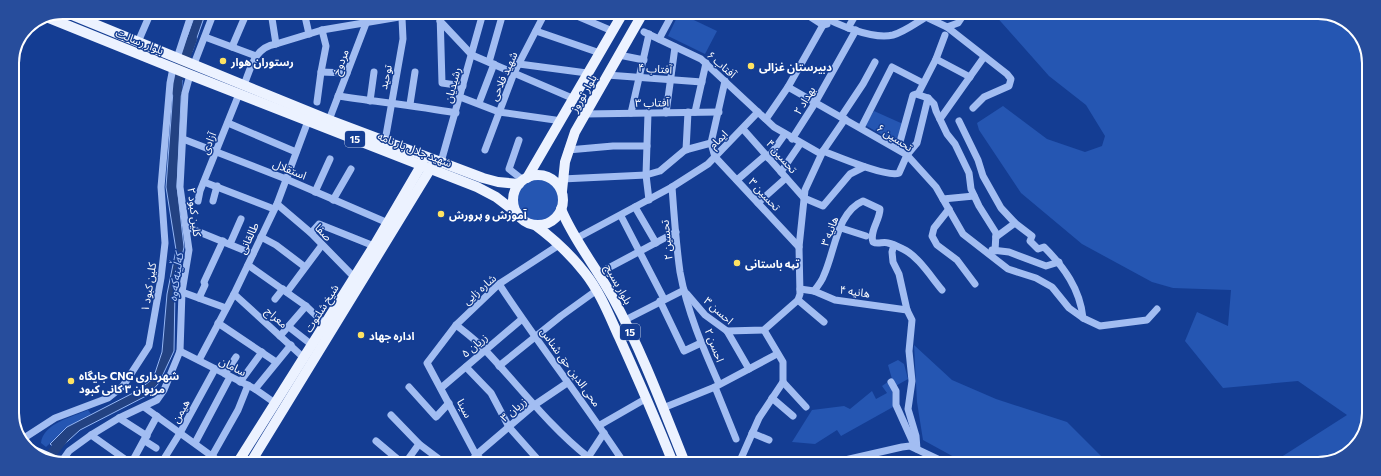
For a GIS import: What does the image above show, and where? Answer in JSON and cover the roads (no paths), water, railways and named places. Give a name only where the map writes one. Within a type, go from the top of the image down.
[{"type":"main road","name":"بلوار رسالت","points":[[82,19],[179,58]]},
{"type":"main road","name":"بلوار نوروز","points":[[523,181],[617,19]]},
{"type":"main road","name":"بلوار نوروز","points":[[562,192],[562,178],[568,150],[574,132],[640,19]]},
{"type":"main road","name":"بلوار رسالت","points":[[54,20],[175,69]]},
{"type":"main road","name":"15","points":[[179,58],[193,64]]},
{"type":"main road","name":"شهید جلال بار نامه","points":[[193,64],[308,121],[426,166],[493,195],[517,214]]},
{"type":"main road","name":"15","points":[[175,69],[189,74]]},
{"type":"main road","name":"شهید جلال بار نامه","points":[[189,74],[242,89],[498,182],[523,181]]},
{"type":"main road","name":"شیخ شلتوت","points":[[241,457],[388,223],[426,166]]},
{"type":"main road","name":"شیخ شلتوت","points":[[254,457],[426,166]]},
{"type":"main road","name":"15","points":[[523,181],[535,175],[550,179],[562,192]]},
{"type":"main road","points":[[517,214],[514,208],[513,195],[523,181]]},
{"type":"main road","points":[[493,195],[497,194],[500,189],[498,182]]},
{"type":"main road","points":[[535,225],[548,223],[558,215],[561,209],[562,192]]},
{"type":"main road","name":"بلوار بسیج","points":[[561,209],[625,320],[683,457]]},
{"type":"main road","name":"15","points":[[517,214],[521,219],[535,225]]},
{"type":"main road","name":"بلوار بسیج","points":[[535,225],[559,245],[586,273],[597,290],[647,398],[671,457]]},
{"type":"main road","points":[[586,273],[597,270]]},
{"type":"street","points":[[138,42],[148,19]]},
{"type":"street","points":[[179,58],[190,19]]},
{"type":"street","points":[[193,64],[211,19]]},
{"type":"street","points":[[232,47],[243,19]]},
{"type":"street","points":[[270,19],[276,44]]},
{"type":"street","points":[[306,19],[309,34]]},
{"type":"street","name":"مردوخ","points":[[329,120],[368,19]]},
{"type":"street","points":[[205,37],[256,56],[265,47],[322,30],[393,19]]},
{"type":"street","name":"توحید","points":[[385,141],[403,39],[402,19]]},
{"type":"street","name":"رشیدیان","points":[[441,162],[456,113],[481,19]]},
{"type":"street","points":[[479,103],[492,63],[502,19]]},
{"type":"street","name":"شهید فلاحی","points":[[485,150],[514,73],[542,19]]},
{"type":"street","points":[[584,19],[610,30]]},
{"type":"street","points":[[659,39],[670,19]]},
{"type":"street","points":[[820,19],[878,36],[893,35],[920,19]]},
{"type":"street","points":[[824,19],[828,22]]},
{"type":"street","points":[[848,28],[853,19]]},
{"type":"street","points":[[932,19],[946,31],[1007,74],[1011,79],[1009,86],[984,98],[973,108]]},
{"type":"street","points":[[918,94],[936,58],[946,31],[958,23],[961,19]]},
{"type":"street","points":[[440,21],[472,55],[572,98]]},
{"type":"street","points":[[440,21],[442,83],[463,86]]},
{"type":"street","points":[[766,119],[788,87],[828,22]]},
{"type":"street","points":[[318,102],[321,72],[326,46],[322,30]]},
{"type":"street","name":"بهداد ۲","points":[[792,139],[815,103],[856,30]]},
{"type":"street","points":[[536,31],[597,52]]},
{"type":"street","name":"آفتاب ۶","points":[[644,60],[646,33],[706,63],[758,112]]},
{"type":"street","points":[[666,113],[675,47]]},
{"type":"street","points":[[619,55],[644,60],[632,113]]},
{"type":"street","name":"آزادی","points":[[198,201],[216,152],[256,56]]},
{"type":"street","points":[[940,119],[984,57]]},
{"type":"street","points":[[936,58],[970,77]]},
{"type":"street","points":[[727,330],[764,330],[798,300],[800,289],[799,247],[805,190],[822,152],[875,62]]},
{"type":"street","points":[[686,150],[692,112],[702,82],[706,63]]},
{"type":"street","points":[[519,64],[587,73]]},
{"type":"street","points":[[861,128],[892,67],[923,83]]},
{"type":"street","name":"کلین کبود ۱","points":[[26,437],[55,418],[108,398],[123,386],[149,346],[161,278],[165,243],[161,187],[170,83],[175,69]]},
{"type":"street","points":[[321,72],[348,73]]},
{"type":"street","points":[[370,101],[374,72]]},
{"type":"street","points":[[410,104],[415,72]]},
{"type":"street","name":"کلین کبود ۲","points":[[65,457],[69,451],[91,435],[119,418],[157,400],[164,390],[180,351],[182,292],[189,250],[187,227],[180,187],[185,93],[189,74]]},
{"type":"street","name":"آفتاب ۴","points":[[607,76],[702,82]]},
{"type":"street","points":[[715,157],[711,144],[725,81]]},
{"type":"street","name":"تحسین ۶","points":[[788,87],[907,155],[936,187],[963,234],[1008,269],[1036,278],[1052,286],[1069,308],[1083,318],[1100,326],[1147,320],[1157,308]]},
{"type":"street","points":[[898,149],[912,96],[918,94],[928,98],[934,104],[947,134],[955,144],[969,173],[971,189],[974,196],[996,232],[995,251]]},
{"type":"street","points":[[338,96],[370,101],[410,104],[456,113]]},
{"type":"street","points":[[460,97],[479,103],[499,112],[555,120]]},
{"type":"street","points":[[758,112],[800,144],[864,167],[896,175],[899,173],[907,155],[918,143],[928,98]]},
{"type":"street","name":"آفتاب ۳","points":[[585,114],[719,112]]},
{"type":"street","name":"ایمام","points":[[577,238],[621,216],[672,187],[708,164],[758,112]]},
{"type":"street","points":[[648,113],[646,175],[649,200]]},
{"type":"street","name":"طالقانی","points":[[199,360],[234,294],[276,207],[308,121]]},
{"type":"street","points":[[959,121],[978,160],[983,176],[997,202],[1015,223],[1032,236],[1030,241],[1038,249],[1044,247],[1059,262],[1074,284],[1082,303],[1083,318]]},
{"type":"street","points":[[228,123],[296,152]]},
{"type":"street","name":"تحسین ۴","points":[[743,129],[804,198]]},
{"type":"street","points":[[737,180],[767,156],[785,134]]},
{"type":"street","name":"استقلال","points":[[183,139],[286,179],[388,223]]},
{"type":"street","points":[[519,140],[509,169],[523,181]]},
{"type":"street","points":[[562,178],[646,175],[660,171],[686,150],[711,144]]},
{"type":"street","points":[[758,203],[784,175],[800,144]]},
{"type":"street","points":[[568,150],[612,146],[647,146]]},
{"type":"street","name":"تحسین ۳","points":[[715,157],[799,247]]},
{"type":"street","points":[[315,192],[330,159]]},
{"type":"street","points":[[804,198],[823,206],[850,174],[864,167]]},
{"type":"street","points":[[333,200],[351,170]]},
{"type":"street","name":"صفا","points":[[204,182],[276,207],[311,233],[354,277]]},
{"type":"street","points":[[213,201],[217,186]]},
{"type":"street","name":"تحسین ۲","points":[[672,187],[676,232],[684,290]]},
{"type":"street","points":[[943,199],[974,196]]},
{"type":"street","name":"هانیه ۳","points":[[814,291],[824,277],[841,228],[849,211],[854,205],[863,201],[880,209],[878,221],[872,232],[872,238],[877,244],[887,243],[894,245]]},
{"type":"street","points":[[635,207],[656,243]]},
{"type":"street","points":[[949,210],[934,228],[932,236],[937,245],[956,260],[975,284]]},
{"type":"street","points":[[621,216],[640,251],[684,351],[701,343]]},
{"type":"street","points":[[199,298],[205,285],[204,282],[240,219]]},
{"type":"street","points":[[996,237],[1015,223]]},
{"type":"street","points":[[311,233],[319,224],[374,246]]},
{"type":"street","points":[[187,227],[253,254]]},
{"type":"street","points":[[841,228],[866,236]]},
{"type":"street","points":[[597,270],[640,251],[676,232]]},
{"type":"street","points":[[261,237],[276,245],[306,267]]},
{"type":"street","points":[[275,299],[306,267],[322,245]]},
{"type":"street","name":"شاره زایی","points":[[427,363],[456,325],[499,284],[559,245]]},
{"type":"street","points":[[916,449],[916,436],[908,409],[912,381],[909,351],[912,320],[907,310],[899,274],[893,262],[892,252],[894,245],[908,251],[917,259],[942,290]]},
{"type":"street","points":[[983,249],[1009,252],[1046,266],[1059,262]]},
{"type":"street","points":[[248,265],[306,306],[325,324]]},
{"type":"street","name":"محی الدین حق شناس","points":[[499,284],[567,383],[600,425],[620,457]]},
{"type":"street","name":"هانیه ۴","points":[[800,289],[814,291],[835,300],[907,310]]},
{"type":"street","points":[[499,366],[597,290]]},
{"type":"street","points":[[625,320],[684,290]]},
{"type":"street","name":"احسن ۳","points":[[684,290],[705,315],[727,330],[749,369]]},
{"type":"street","name":"احسن ۲","points":[[684,290],[701,343],[736,439]]},
{"type":"street","points":[[182,292],[226,308]]},
{"type":"street","name":"معراج","points":[[234,294],[304,358]]},
{"type":"street","points":[[798,300],[824,322]]},
{"type":"street","points":[[280,336],[306,306]]},
{"type":"street","name":"زریان ۵","points":[[441,388],[522,319]]},
{"type":"street","points":[[218,323],[276,362]]},
{"type":"street","points":[[456,325],[485,350],[533,406],[584,457]]},
{"type":"street","points":[[289,327],[312,345]]},
{"type":"street","points":[[742,457],[758,418],[783,382],[783,362],[764,330]]},
{"type":"street","points":[[144,407],[212,456],[251,387],[291,345]]},
{"type":"street","name":"سامان","points":[[180,351],[251,387],[275,403]]},
{"type":"street","points":[[240,382],[262,352]]},
{"type":"street","points":[[663,408],[717,386],[778,354]]},
{"type":"street","points":[[195,443],[236,357]]},
{"type":"street","name":"سینا","points":[[427,363],[478,457]]},
{"type":"street","points":[[466,367],[491,393],[509,427],[535,457]]},
{"type":"street","name":"هیمن","points":[[167,457],[216,369]]},
{"type":"street","points":[[783,382],[806,406]]},
{"type":"street","points":[[891,382],[896,391],[896,405],[916,449]]},
{"type":"street","name":"زریان ۳","points":[[476,455],[533,406],[567,383]]},
{"type":"street","points":[[409,388],[436,417],[450,403]]},
{"type":"street","points":[[600,425],[647,398]]},
{"type":"street","points":[[772,398],[793,416]]},
{"type":"street","points":[[391,414],[419,444],[436,457]]},
{"type":"street","points":[[135,457],[157,416]]},
{"type":"street","points":[[119,418],[146,438],[156,448]]},
{"type":"street","points":[[589,457],[604,432]]},
{"type":"street","points":[[752,433],[769,440]]},
{"type":"street","points":[[91,435],[122,457]]},
{"type":"street","points":[[376,441],[395,457]]},
{"type":"street","points":[[410,457],[419,444]]},
{"type":"street","points":[[858,457],[910,446],[933,457]]},
{"type":"water","points":[[193,19],[204,19],[192,52],[183,48]]},
{"type":"water","points":[[174,77],[182,80],[177,186],[184,247],[175,290],[174,351],[159,383],[148,395],[80,430],[58,450],[50,444],[67,427],[135,392],[153,379],[162,352],[167,294],[176,250],[166,187]]},
{"type":"waterway","name":"کەڵینەکەوە","points":[[177,92],[177,80],[192,39]]},
{"type":"waterway","name":"کەڵینەکەوە","points":[[50,455],[63,439]]},
{"type":"place","name":"رستوران هوار","points":[[223,61]]},
{"type":"place","name":"دبیرستان غزالی","points":[[751,66]]},
{"type":"place","name":"آموزش و پرورش","points":[[441,214]]},
{"type":"place","name":"تپه باستانی","points":[[737,263]]},
{"type":"place","name":"اداره جهاد","points":[[361,335]]},
{"type":"place","name":"جایگاه CNG شهرداری مریوان ۳ کانی کبود","points":[[71,381]]}]
